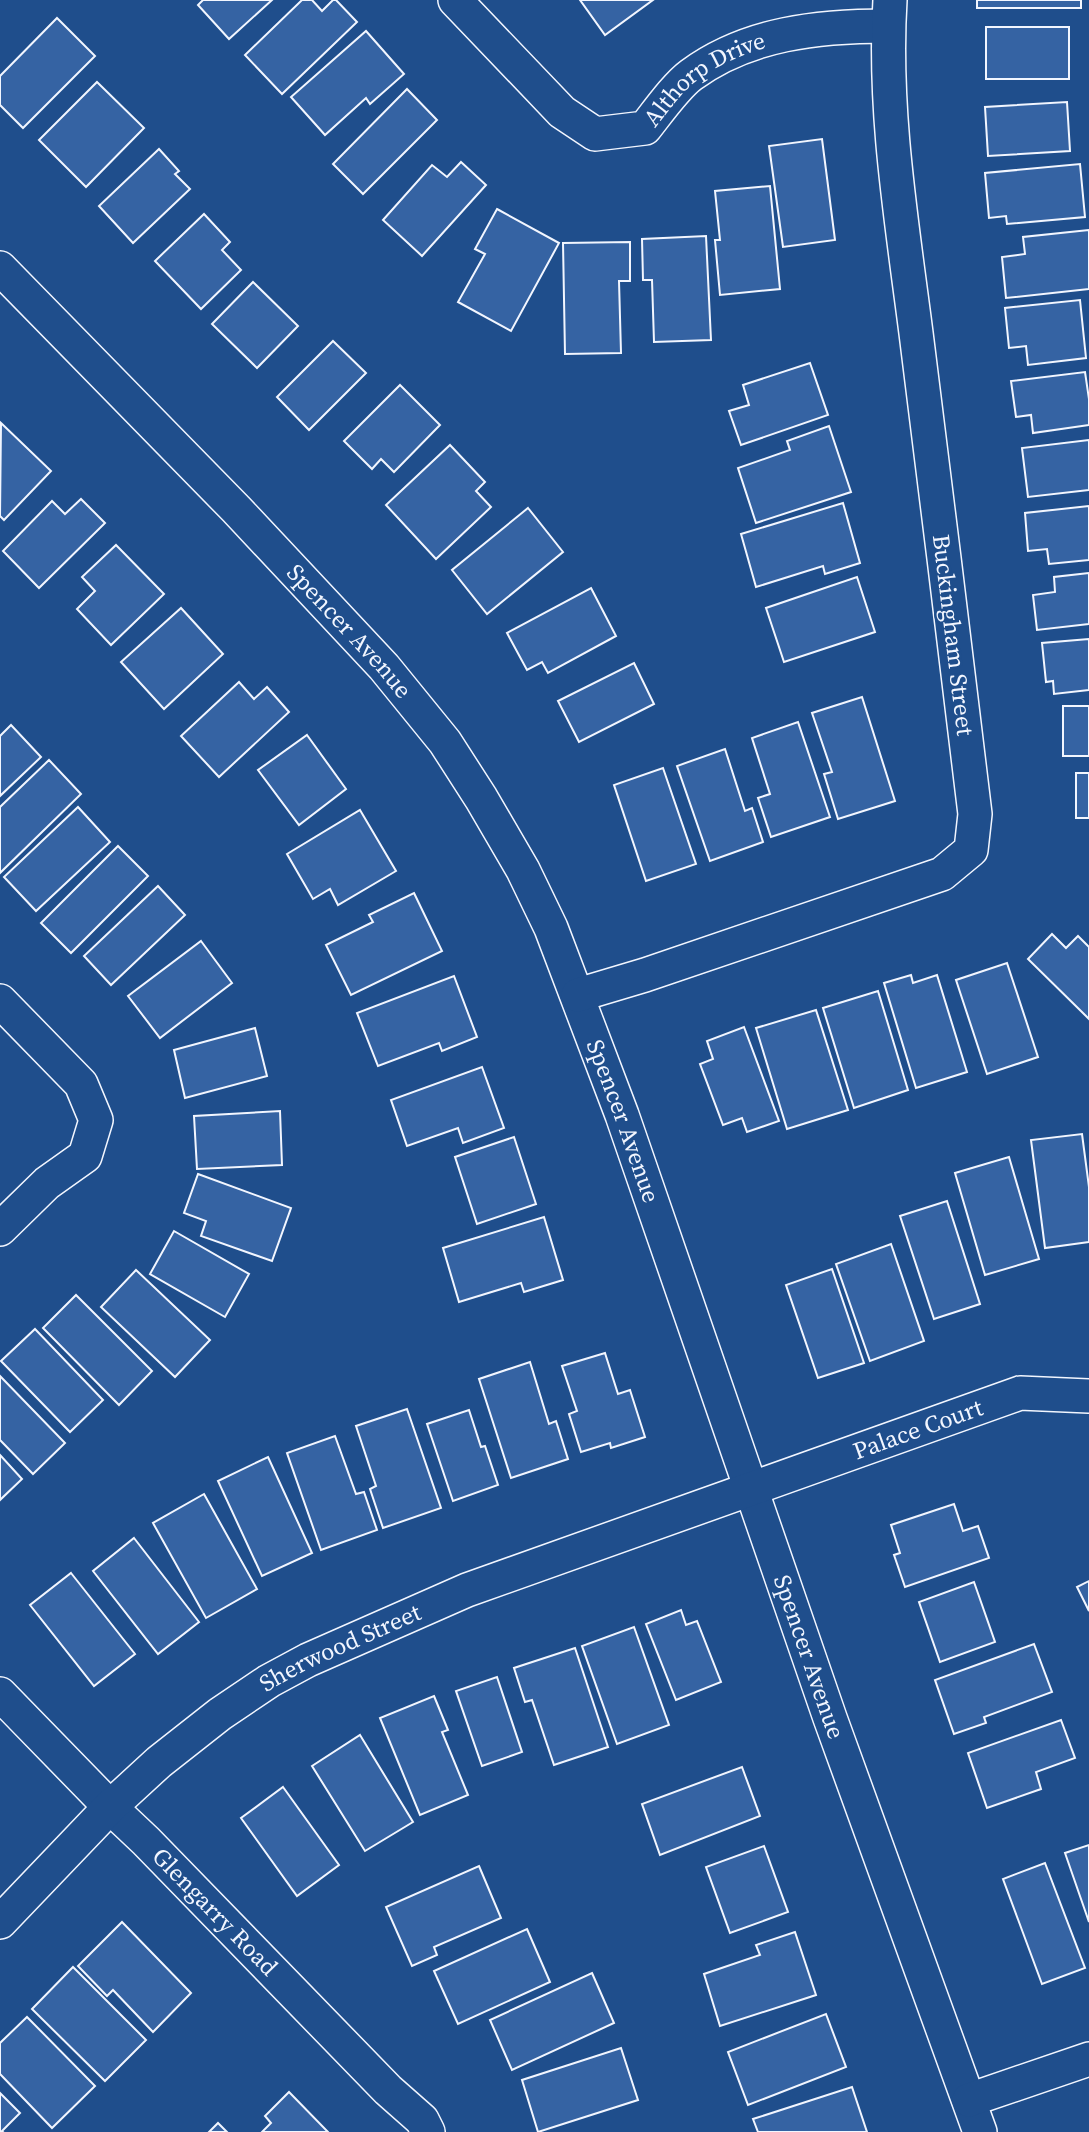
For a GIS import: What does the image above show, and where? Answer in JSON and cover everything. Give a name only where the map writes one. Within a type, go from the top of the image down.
[{"type":"street","name":"Althorp Drive","points":[[455,0],[562,111],[595,134],[645,128],[689,76],[731,50],[778,35],[841,26],[889,13]]},
{"type":"street","name":"Buckingham Street","points":[[578,995],[645,975],[942,874],[971,850],[975,814],[900,215],[890,93],[889,13]]},
{"type":"street","name":"Spencer Avenue","points":[[0,268],[384,667],[445,743],[523,870],[551,928],[578,995],[830,1718],[980,2132]]},
{"type":"street","points":[[0,1001],[81,1084],[96,1120],[85,1156],[47,1183],[0,1229]]},
{"type":"street","name":"Palace Court","points":[[751,1490],[1020,1394],[1089,1396]]},
{"type":"street","name":"Sherwood Street","points":[[0,1922],[110,1807],[159,1762],[220,1714],[269,1681],[308,1660],[467,1590],[751,1490]]},
{"type":"street","name":"Glengarry Road","points":[[0,1694],[387,2090],[422,2120],[428,2132]]},
{"type":"street","points":[[969,2100],[1089,2059]]},
{"type":"building","points":[[203,0],[272,0],[229,39],[198,5]]},
{"type":"building","points":[[302,0],[312,0],[322,11],[336,0],[357,22],[282,94],[245,55]]},
{"type":"building","points":[[580,0],[653,0],[605,35]]},
{"type":"building","points":[[977,0],[1081,0],[1081,8],[977,8]]},
{"type":"building","points":[[57,18],[95,56],[23,128],[0,105],[0,76]]},
{"type":"building","points":[[986,27],[1069,27],[1069,79],[986,79]]},
{"type":"building","points":[[366,31],[404,74],[370,104],[366,98],[325,135],[291,97]]},
{"type":"building","points":[[97,82],[144,128],[86,187],[39,140]]},
{"type":"building","points":[[407,89],[437,120],[363,194],[333,164]]},
{"type":"building","points":[[1067,102],[1070,151],[988,156],[985,107]]},
{"type":"building","points":[[822,139],[835,240],[783,247],[769,146]]},
{"type":"building","points":[[159,149],[179,171],[175,174],[190,189],[133,243],[99,206]]},
{"type":"building","points":[[461,162],[486,185],[422,256],[383,220],[432,165],[447,177]]},
{"type":"building","points":[[1080,164],[1085,217],[1007,224],[1006,216],[989,218],[985,173]]},
{"type":"building","points":[[770,186],[780,289],[720,295],[715,240],[720,240],[715,191]]},
{"type":"building","points":[[497,209],[559,243],[511,331],[458,302],[485,254],[475,249]]},
{"type":"building","points":[[204,214],[230,242],[222,250],[241,270],[201,309],[155,261]]},
{"type":"building","points":[[1089,230],[1089,289],[1006,298],[1002,257],[1025,254],[1023,237]]},
{"type":"building","points":[[706,236],[711,340],[654,342],[652,280],[643,280],[642,239]]},
{"type":"building","points":[[630,242],[630,281],[619,281],[621,353],[565,354],[563,243]]},
{"type":"building","points":[[253,282],[298,326],[257,368],[212,324]]},
{"type":"building","points":[[1080,300],[1086,358],[1028,365],[1026,346],[1009,348],[1005,308]]},
{"type":"building","points":[[333,341],[366,373],[309,430],[277,397]]},
{"type":"building","points":[[810,363],[828,415],[741,445],[729,411],[749,405],[743,385]]},
{"type":"building","points":[[1085,372],[1089,425],[1033,433],[1031,415],[1016,417],[1011,381]]},
{"type":"building","points":[[400,385],[440,425],[394,472],[381,459],[372,469],[344,441]]},
{"type":"building","points":[[1,423],[51,471],[4,520],[0,516]]},
{"type":"building","points":[[829,426],[851,492],[756,523],[738,468],[790,450],[787,441]]},
{"type":"building","points":[[1089,440],[1089,490],[1028,497],[1022,448]]},
{"type":"building","points":[[450,445],[485,482],[476,491],[491,507],[436,559],[386,505]]},
{"type":"building","points":[[81,499],[105,523],[39,588],[3,551],[52,501],[65,514]]},
{"type":"building","points":[[843,503],[860,563],[825,574],[823,566],[756,587],[741,534]]},
{"type":"building","points":[[1089,506],[1089,560],[1049,564],[1047,549],[1028,551],[1025,513]]},
{"type":"building","points":[[528,508],[563,552],[487,614],[452,570]]},
{"type":"building","points":[[116,545],[164,594],[111,645],[77,609],[95,591],[82,577]]},
{"type":"building","points":[[1089,573],[1089,624],[1037,630],[1033,595],[1055,592],[1054,577]]},
{"type":"building","points":[[857,577],[875,632],[784,662],[766,608]]},
{"type":"building","points":[[591,588],[616,636],[548,673],[542,662],[527,670],[507,633]]},
{"type":"building","points":[[181,608],[223,654],[164,709],[121,662]]},
{"type":"building","points":[[1089,639],[1089,690],[1054,694],[1053,681],[1046,682],[1042,643]]},
{"type":"building","points":[[634,663],[654,704],[579,742],[558,701]]},
{"type":"building","points":[[239,682],[254,699],[267,687],[289,712],[219,777],[181,736]]},
{"type":"building","points":[[862,697],[895,801],[838,819],[824,774],[832,772],[812,713]]},
{"type":"building","points":[[1063,706],[1089,706],[1089,756],[1063,756]]},
{"type":"building","points":[[798,722],[830,817],[771,837],[758,798],[770,794],[752,738]]},
{"type":"building","points":[[11,725],[41,757],[0,796],[0,736]]},
{"type":"building","points":[[307,735],[346,789],[299,825],[258,770]]},
{"type":"building","points":[[725,749],[745,811],[752,808],[763,842],[710,861],[677,766]]},
{"type":"building","points":[[49,760],[81,794],[0,873],[0,807]]},
{"type":"building","points":[[663,768],[696,864],[646,881],[614,785]]},
{"type":"building","points":[[1076,773],[1089,773],[1089,818],[1076,818]]},
{"type":"building","points":[[78,807],[110,842],[36,911],[4,877]]},
{"type":"building","points":[[360,810],[396,871],[338,905],[330,889],[313,899],[287,854]]},
{"type":"building","points":[[118,846],[148,876],[71,953],[41,923]]},
{"type":"building","points":[[158,886],[185,915],[111,985],[84,956]]},
{"type":"building","points":[[414,893],[442,951],[351,995],[326,945],[373,922],[369,915]]},
{"type":"building","points":[[1052,934],[1066,948],[1078,936],[1089,947],[1089,1019],[1028,959]]},
{"type":"building","points":[[201,941],[232,983],[160,1038],[128,996]]},
{"type":"building","points":[[1007,963],[1038,1057],[987,1074],[956,980]]},
{"type":"building","points":[[911,975],[913,983],[937,975],[967,1072],[916,1088],[884,983]]},
{"type":"building","points":[[454,976],[477,1037],[442,1051],[439,1043],[378,1066],[357,1013]]},
{"type":"building","points":[[878,991],[908,1090],[854,1108],[823,1008]]},
{"type":"building","points":[[816,1010],[848,1110],[787,1129],[756,1028]]},
{"type":"building","points":[[744,1027],[779,1121],[747,1132],[742,1118],[723,1125],[700,1064],[713,1059],[707,1041]]},
{"type":"building","points":[[255,1028],[267,1076],[185,1098],[174,1050]]},
{"type":"building","points":[[482,1067],[504,1128],[463,1143],[458,1128],[407,1146],[391,1100]]},
{"type":"building","points":[[280,1111],[282,1165],[197,1169],[194,1116]]},
{"type":"building","points":[[1082,1134],[1089,1187],[1089,1242],[1045,1248],[1031,1140]]},
{"type":"building","points":[[514,1137],[536,1204],[477,1224],[455,1157]]},
{"type":"building","points":[[1009,1157],[1039,1259],[985,1275],[955,1173]]},
{"type":"building","points":[[198,1174],[291,1208],[272,1261],[201,1236],[206,1221],[184,1213]]},
{"type":"building","points":[[947,1201],[980,1304],[934,1319],[900,1216]]},
{"type":"building","points":[[544,1217],[563,1280],[524,1292],[521,1283],[459,1302],[443,1248]]},
{"type":"building","points":[[174,1231],[249,1274],[225,1317],[150,1274]]},
{"type":"building","points":[[891,1244],[924,1341],[870,1361],[836,1264]]},
{"type":"building","points":[[832,1269],[864,1363],[818,1378],[786,1285]]},
{"type":"building","points":[[136,1270],[210,1340],[175,1377],[101,1307]]},
{"type":"building","points":[[76,1295],[152,1371],[119,1405],[43,1328]]},
{"type":"building","points":[[35,1329],[103,1400],[70,1432],[1,1361]]},
{"type":"building","points":[[605,1353],[618,1394],[630,1390],[645,1437],[611,1448],[610,1443],[581,1452],[569,1414],[577,1411],[562,1366]]},
{"type":"building","points":[[530,1362],[549,1424],[556,1421],[568,1459],[511,1478],[479,1379]]},
{"type":"building","points":[[0,1376],[65,1443],[33,1474],[0,1440]]},
{"type":"building","points":[[407,1409],[441,1508],[383,1528],[370,1489],[376,1486],[356,1426]]},
{"type":"building","points":[[469,1410],[481,1447],[485,1446],[498,1485],[453,1501],[427,1424]]},
{"type":"building","points":[[335,1436],[356,1494],[364,1492],[377,1530],[321,1550],[287,1453]]},
{"type":"building","points":[[0,1455],[22,1479],[0,1500]]},
{"type":"building","points":[[268,1457],[312,1553],[262,1576],[218,1481]]},
{"type":"building","points":[[204,1494],[257,1589],[206,1618],[153,1523]]},
{"type":"building","points":[[954,1504],[963,1531],[978,1526],[989,1558],[905,1587],[894,1555],[900,1553],[891,1525]]},
{"type":"building","points":[[134,1538],[199,1622],[158,1654],[93,1571]]},
{"type":"building","points":[[71,1573],[135,1654],[94,1686],[30,1605]]},
{"type":"building","points":[[1089,1581],[1089,1611],[1077,1587]]},
{"type":"building","points":[[974,1582],[995,1642],[940,1662],[919,1602]]},
{"type":"building","points":[[681,1610],[686,1625],[697,1621],[721,1682],[676,1700],[646,1624]]},
{"type":"building","points":[[634,1627],[669,1725],[617,1744],[582,1646]]},
{"type":"building","points":[[1034,1644],[1052,1692],[984,1717],[986,1723],[954,1734],[935,1680]]},
{"type":"building","points":[[575,1648],[608,1747],[554,1765],[532,1700],[525,1702],[514,1668]]},
{"type":"building","points":[[497,1677],[522,1752],[482,1766],[456,1691]]},
{"type":"building","points":[[434,1696],[448,1730],[442,1732],[468,1795],[420,1815],[380,1718]]},
{"type":"building","points":[[1061,1720],[1075,1758],[1036,1772],[1041,1789],[987,1808],[968,1753]]},
{"type":"building","points":[[360,1735],[413,1822],[365,1851],[312,1766]]},
{"type":"building","points":[[742,1767],[760,1816],[660,1855],[642,1804]]},
{"type":"building","points":[[283,1787],[339,1865],[297,1896],[241,1818]]},
{"type":"building","points":[[1089,1845],[1089,1922],[1065,1853]]},
{"type":"building","points":[[764,1846],[788,1912],[730,1933],[706,1867]]},
{"type":"building","points":[[1045,1863],[1085,1968],[1042,1984],[1003,1879]]},
{"type":"building","points":[[479,1866],[501,1918],[434,1947],[437,1955],[412,1966],[386,1907]]},
{"type":"building","points":[[122,1922],[191,1993],[153,2032],[113,1990],[107,1996],[78,1966]]},
{"type":"building","points":[[527,1929],[550,1982],[458,2024],[434,1971]]},
{"type":"building","points":[[795,1932],[816,1995],[720,2026],[704,1974],[760,1955],[756,1945]]},
{"type":"building","points":[[73,1967],[146,2040],[105,2081],[32,2009]]},
{"type":"building","points":[[592,1973],[614,2023],[512,2070],[490,2020]]},
{"type":"building","points":[[826,2014],[846,2067],[748,2105],[728,2052]]},
{"type":"building","points":[[27,2017],[95,2086],[52,2128],[0,2074],[0,2043]]},
{"type":"building","points":[[621,2048],[638,2100],[538,2132],[522,2080]]},
{"type":"building","points":[[852,2087],[867,2132],[758,2132],[753,2119]]},
{"type":"building","points":[[289,2092],[328,2132],[262,2132],[271,2123],[265,2116]]},
{"type":"building","points":[[0,2093],[20,2113],[3,2132],[0,2132]]},
{"type":"building","points":[[218,2123],[227,2132],[209,2132]]}]
